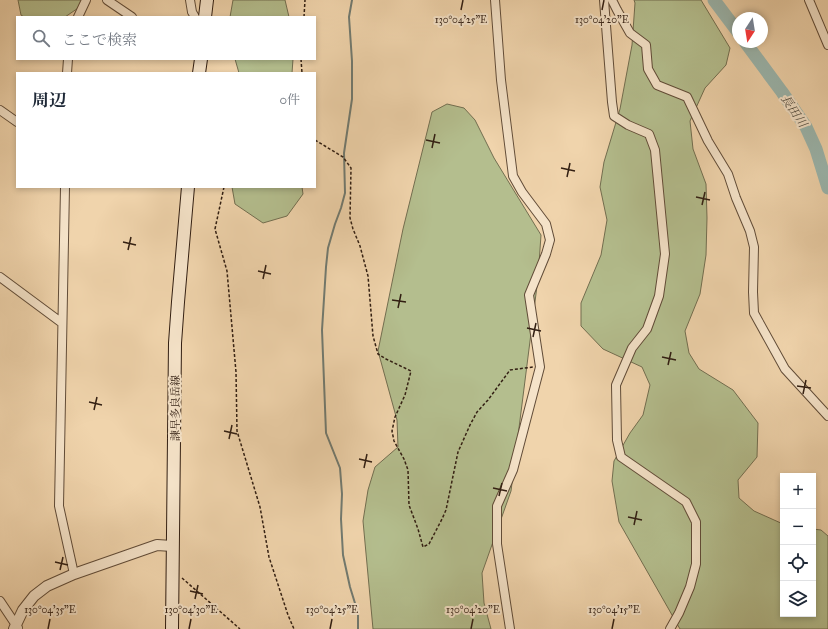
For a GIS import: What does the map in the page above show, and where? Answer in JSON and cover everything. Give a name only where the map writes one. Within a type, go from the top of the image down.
[{"type":"main road","points":[[205,16],[207,0]]},
{"type":"main road","name":"諫早多良岳線","points":[[172,629],[175,343],[188,188]]},
{"type":"street","points":[[78,16],[86,0]]},
{"type":"street","points":[[107,0],[131,16]]},
{"type":"street","points":[[190,0],[192,12],[194,16]]},
{"type":"street","points":[[494,0],[501,80],[513,176],[522,192],[546,224],[550,240],[546,254],[529,295],[540,367],[512,470],[497,506],[497,544],[510,629]]},
{"type":"street","points":[[604,0],[614,116],[649,134],[655,150],[664,254],[659,296],[647,329],[632,348],[616,385],[617,440],[621,457],[686,502],[696,522],[696,564],[690,587],[679,613],[670,629]]},
{"type":"street","points":[[612,0],[616,10],[630,33],[646,45],[648,69],[657,85],[687,97],[708,141],[728,174],[750,231],[754,247],[754,314],[785,369],[828,416]]},
{"type":"street","points":[[809,0],[828,45]]},
{"type":"street","points":[[66,72],[68,60]]},
{"type":"street","points":[[0,110],[16,121]]},
{"type":"street","points":[[65,188],[59,506],[74,574]]},
{"type":"street","points":[[0,277],[62,323]]},
{"type":"street","points":[[16,627],[23,610],[34,596],[47,586],[74,574],[157,545],[172,546]]},
{"type":"street","points":[[0,601],[16,627]]},
{"type":"path","points":[[304,16],[305,0]]},
{"type":"path","points":[[301,60],[302,72]]},
{"type":"path","points":[[316,141],[343,157],[351,168],[350,218],[360,246],[368,276],[373,336],[378,354],[386,360],[411,371],[406,395],[395,417],[392,431],[394,440],[408,470],[409,505],[424,547],[429,544],[446,510],[458,452],[477,412],[488,400],[510,370],[540,367]]},
{"type":"path","points":[[224,188],[215,229],[227,271],[236,372],[237,431],[260,507],[269,557],[294,629]]},
{"type":"path","points":[[172,565],[182,579],[240,629]]},
{"type":"green space","points":[[18,0],[90,0],[66,16],[21,15]]},
{"type":"green space","points":[[233,0],[285,0],[289,16],[230,16]]},
{"type":"green space","points":[[634,0],[701,0],[730,48],[726,65],[705,88],[690,121],[693,149],[706,184],[707,218],[706,255],[700,294],[685,331],[689,353],[699,369],[733,390],[758,423],[757,457],[738,480],[739,498],[754,511],[780,523],[780,617],[816,617],[816,529],[821,530],[828,536],[828,629],[680,629],[619,522],[612,481],[614,461],[630,433],[643,415],[650,385],[642,367],[603,349],[581,326],[581,303],[601,255],[607,220],[600,187],[604,162],[620,109],[632,45]]},
{"type":"green space","points":[[235,60],[293,60],[292,72],[239,72]]},
{"type":"green space","points":[[447,104],[464,108],[475,120],[494,158],[541,235],[538,278],[511,491],[482,573],[484,603],[491,629],[373,629],[363,521],[368,490],[375,467],[398,447],[397,420],[378,351],[403,229],[432,112]]},
{"type":"green space","points":[[232,188],[302,188],[303,194],[287,216],[263,223],[235,204]]},
{"type":"waterway","points":[[352,0],[349,17],[352,61],[352,99],[344,153],[345,193],[328,248],[322,330],[326,433],[340,468],[343,555],[350,587],[358,613],[358,629]]},
{"type":"waterway","name":"長田川","points":[[714,0],[732,24]]},
{"type":"waterway","name":"長田川","points":[[749,48],[806,127],[816,149],[828,188]]}]
